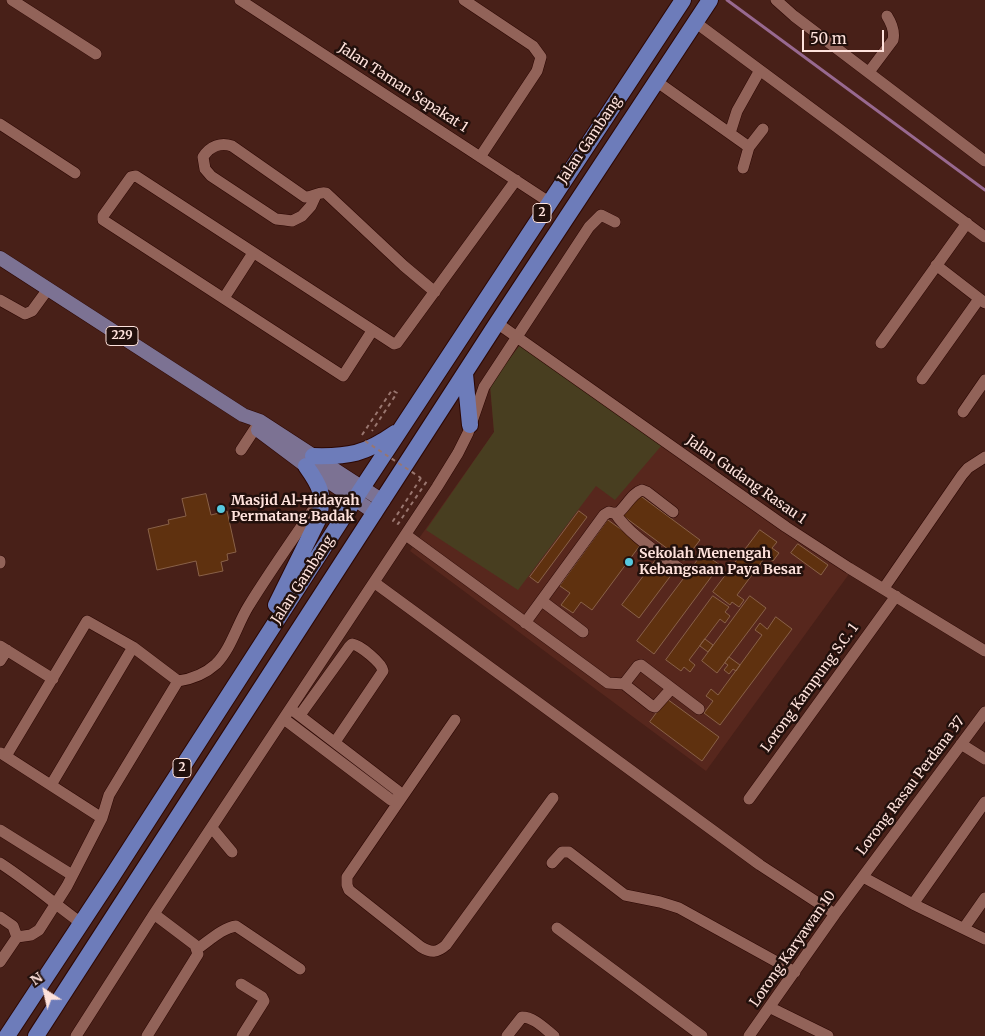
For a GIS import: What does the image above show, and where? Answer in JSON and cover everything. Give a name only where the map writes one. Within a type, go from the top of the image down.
[{"type":"highway","name":"Jalan Gambang","points":[[7,1036],[402,427],[683,0]]},
{"type":"highway","name":"Jalan Gambang","points":[[36,1036],[497,323],[710,0]]},
{"type":"highway","points":[[465,374],[470,425]]},
{"type":"highway","points":[[243,672],[318,520],[322,496],[310,461],[360,453],[385,440],[402,427]]},
{"type":"main road","name":"229","points":[[0,258],[243,415],[379,507]]},
{"type":"street","points":[[12,0],[96,54]]},
{"type":"street","name":"Jalan Taman Sepakat 1","points":[[240,0],[549,202]]},
{"type":"street","points":[[464,0],[534,46],[541,56],[537,70],[480,157]]},
{"type":"street","points":[[780,1],[985,161]]},
{"type":"street","points":[[869,72],[892,40],[894,34],[887,16]]},
{"type":"street","points":[[695,22],[985,237]]},
{"type":"street","points":[[730,133],[737,111],[760,70]]},
{"type":"street","points":[[656,81],[749,147]]},
{"type":"street","points":[[0,124],[75,173]]},
{"type":"street","points":[[743,168],[749,147],[763,129]]},
{"type":"street","points":[[316,195],[311,206],[302,216],[292,221],[276,219],[211,176],[206,169],[204,156],[208,150],[217,145],[225,144],[232,146],[305,197],[309,198],[322,192],[326,192],[404,266],[435,292]]},
{"type":"street","points":[[372,331],[343,376],[104,220],[104,216],[131,178],[136,176],[394,344],[397,343],[435,292],[516,180]]},
{"type":"street","points":[[76,1036],[154,914],[292,714],[458,453],[484,387],[516,337],[589,227],[601,215],[615,222]]},
{"type":"street","points":[[880,343],[967,223]]},
{"type":"street","points":[[224,298],[253,253]]},
{"type":"street","points":[[922,379],[982,301],[936,265]]},
{"type":"street","points":[[0,300],[25,314],[32,310],[48,289]]},
{"type":"street","name":"Jalan Gudang Rasau 1","points":[[497,323],[786,527],[985,650]]},
{"type":"street","points":[[963,412],[985,380]]},
{"type":"street","points":[[241,450],[257,425]]},
{"type":"street","points":[[884,588],[962,475],[968,468],[985,457]]},
{"type":"street","points":[[525,623],[604,515],[609,512],[620,512],[636,493],[642,490],[673,512]]},
{"type":"street","points":[[17,937],[31,936],[38,930],[67,886],[102,818],[109,795],[178,681],[202,674],[218,662],[251,601],[322,496]]},
{"type":"street","points":[[615,513],[642,540],[684,572]]},
{"type":"street","points":[[406,535],[608,683],[624,684],[655,707],[671,689]]},
{"type":"street","points":[[375,583],[760,865],[835,914]]},
{"type":"street","name":"Lorong Kampung S.C. 1","points":[[749,799],[896,596]]},
{"type":"street","points":[[542,601],[583,632]]},
{"type":"street","points":[[102,818],[3,754],[53,679],[88,620],[133,647],[178,681]]},
{"type":"street","points":[[292,714],[349,647],[352,644],[357,646],[380,664],[383,671],[335,742]]},
{"type":"street","points":[[51,785],[133,647]]},
{"type":"street","points":[[0,661],[3,648],[53,679]]},
{"type":"street","points":[[624,684],[638,666],[641,665],[699,709]]},
{"type":"street","name":"Lorong Rasau Perdana 37","points":[[862,878],[985,712]]},
{"type":"street","points":[[292,714],[335,742],[398,791],[400,800]]},
{"type":"street","points":[[292,714],[390,800],[400,800]]},
{"type":"street","points":[[455,720],[347,877],[347,885],[350,890],[421,948],[433,952],[439,951],[446,945],[553,798]]},
{"type":"street","points":[[961,744],[985,759]]},
{"type":"street","points":[[913,904],[985,802]]},
{"type":"street","points":[[212,828],[232,852]]},
{"type":"street","points":[[0,830],[72,875]]},
{"type":"street","points":[[552,863],[562,852],[568,852],[625,895],[637,899],[660,902],[678,908],[795,972]]},
{"type":"street","points":[[0,863],[29,882],[81,923]]},
{"type":"street","points":[[862,878],[985,939]]},
{"type":"street","name":"Lorong Karyawan 10","points":[[749,1036],[771,1008],[862,878]]},
{"type":"street","points":[[964,928],[985,898]]},
{"type":"street","points":[[147,1036],[198,954],[194,945],[154,914]]},
{"type":"street","points":[[0,917],[13,926],[17,937]]},
{"type":"street","points":[[197,949],[221,932],[236,926],[300,969]]},
{"type":"street","points":[[557,928],[702,1036]]},
{"type":"street","points":[[0,962],[17,937]]},
{"type":"street","points":[[241,984],[262,997],[264,1001],[242,1036]]},
{"type":"street","points":[[771,1008],[828,1036]]},
{"type":"street","points":[[507,1036],[522,1017],[527,1017],[534,1020],[554,1036]]},
{"type":"path","points":[[363,434],[392,390],[397,393],[370,434]]},
{"type":"path","points":[[365,442],[421,478],[393,521],[398,524],[426,480]]},
{"type":"shaded area","name":"Sekolah Menengah Kebangsaan Paya Besar","points":[[520,345],[849,574],[706,771],[410,551],[494,432],[490,385]]},
{"type":"shaded area","points":[[520,345],[662,445],[615,500],[596,486],[518,590],[426,530],[494,432],[490,385]]},
{"type":"building","points":[[206,494],[211,515],[227,511],[236,552],[227,554],[228,560],[221,562],[223,571],[199,576],[196,561],[157,570],[148,529],[169,524],[168,520],[186,516],[182,499]]},
{"type":"building","points":[[638,494],[700,540],[684,561],[622,515]]},
{"type":"building","points":[[579,511],[587,517],[538,583],[530,577]]},
{"type":"building","points":[[608,520],[641,544],[592,610],[581,602],[573,613],[561,605],[570,593],[560,586]]},
{"type":"building","points":[[760,530],[777,542],[772,548],[779,553],[773,561],[766,556],[737,595],[744,600],[739,607],[732,602],[730,605],[713,592]]},
{"type":"building","points":[[798,544],[828,565],[821,575],[791,553]]},
{"type":"building","points":[[703,553],[720,565],[654,654],[637,641]]},
{"type":"building","points":[[658,557],[675,570],[639,618],[622,605]]},
{"type":"building","points":[[713,596],[729,607],[725,612],[730,616],[725,623],[720,619],[689,660],[695,665],[690,672],[684,667],[681,671],[666,660]]},
{"type":"building","points":[[750,596],[766,608],[717,673],[702,661]]},
{"type":"building","points":[[776,617],[792,629],[720,725],[704,713],[713,701],[706,696],[711,689],[718,695],[762,635],[755,630],[760,623],[767,629]]},
{"type":"building","points":[[705,639],[713,645],[708,652],[700,646]]},
{"type":"building","points":[[729,657],[740,665],[736,671],[733,669],[729,674],[724,670],[728,665],[725,663]]},
{"type":"building","points":[[667,699],[719,737],[702,761],[650,722]]},
{"type":"waterway","points":[[727,0],[985,190]]},
{"type":"place","name":"Masjid Al-Hidayah Permatang Badak","points":[[221,509]]},
{"type":"place","name":"Sekolah Menengah Kebangsaan Paya Besar","points":[[629,562]]}]
